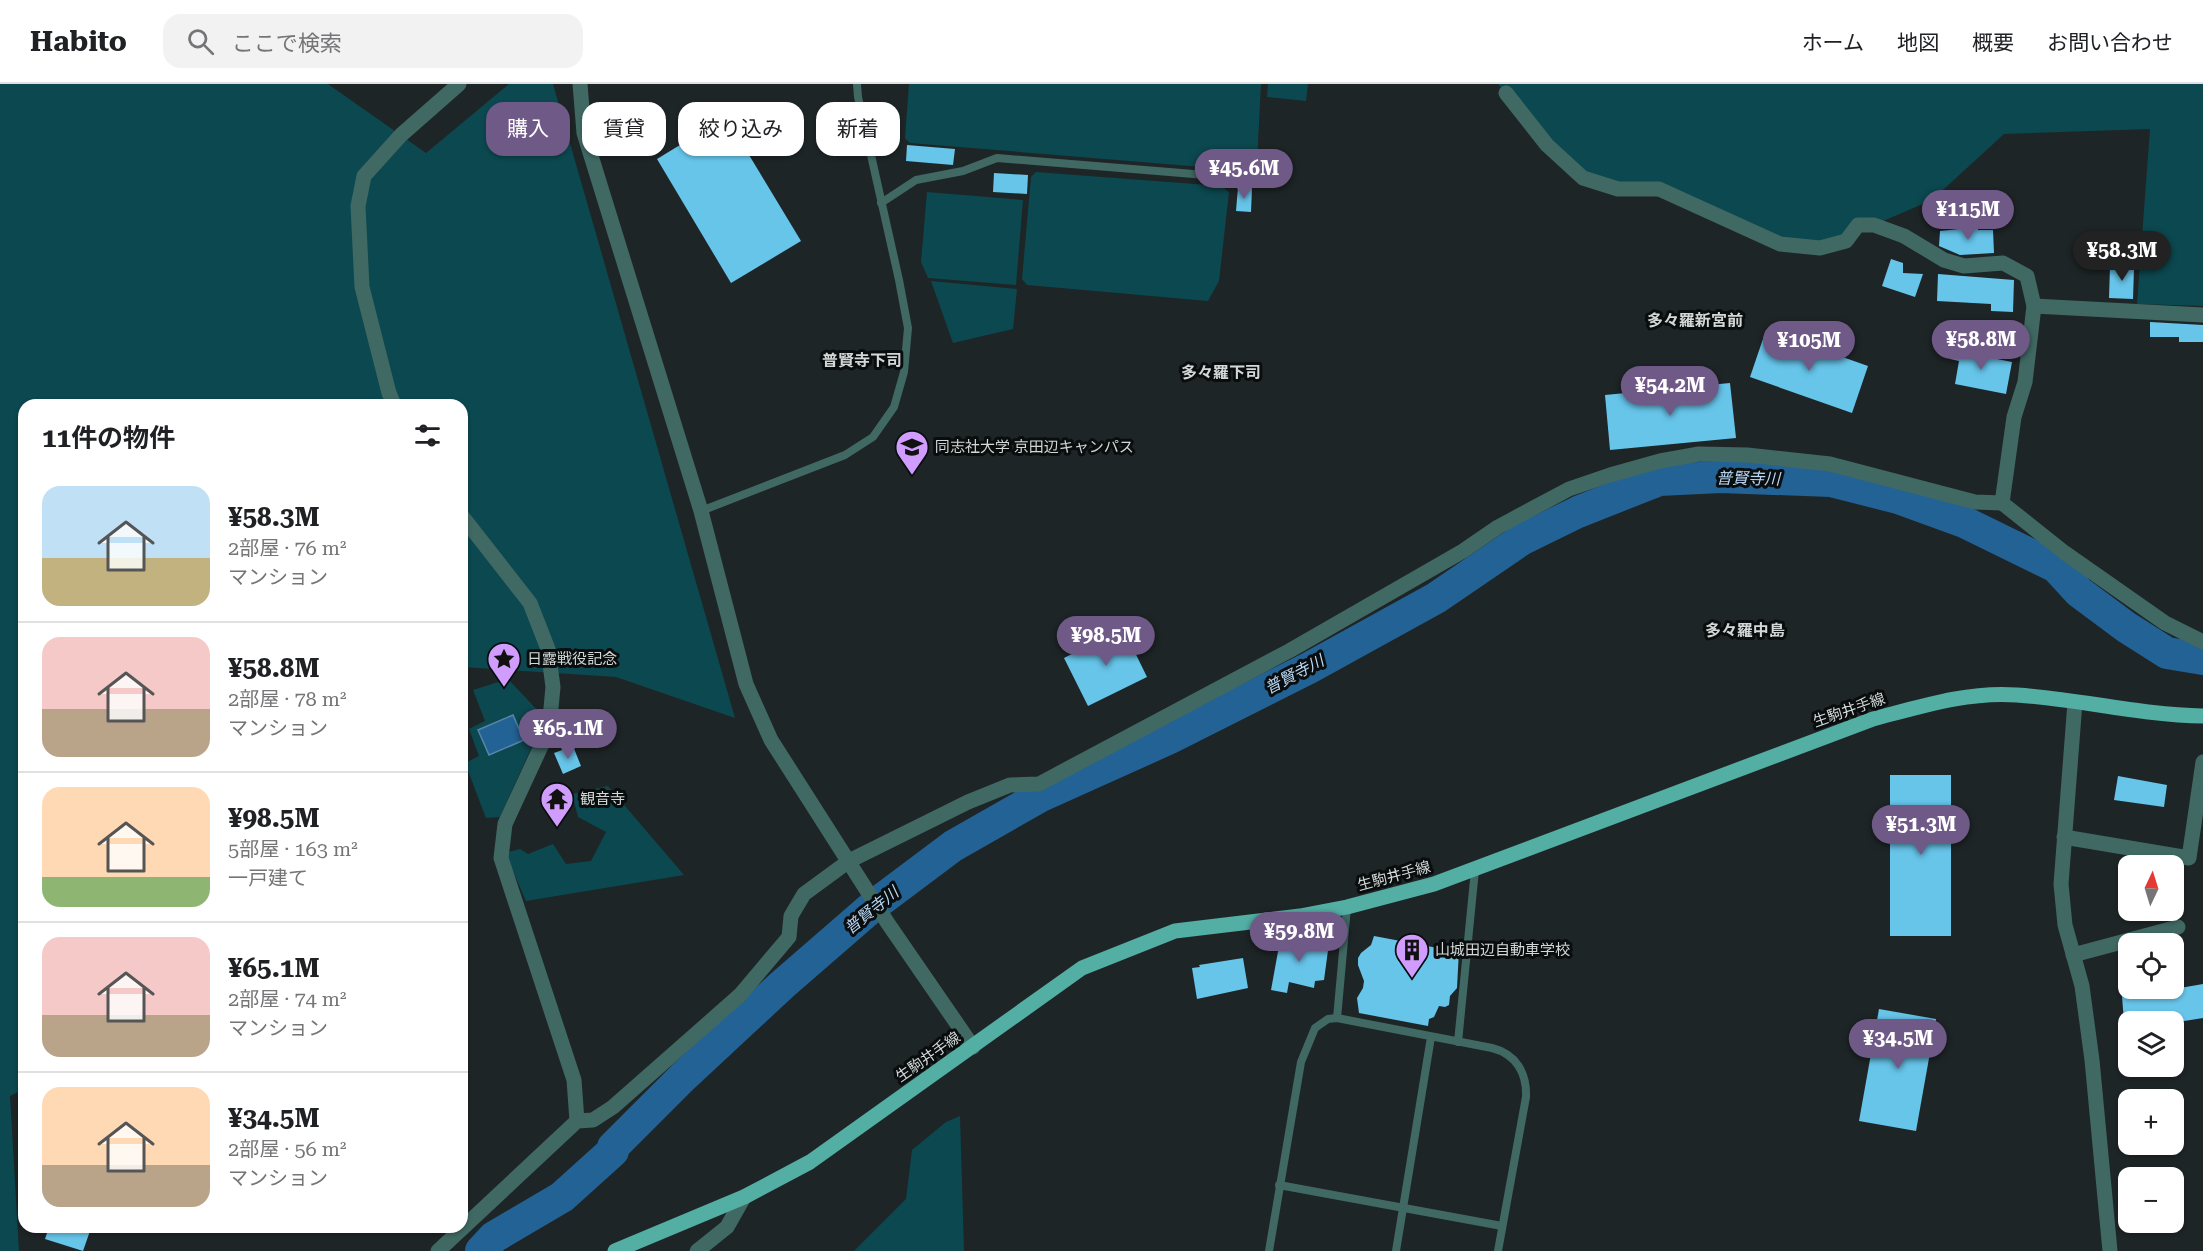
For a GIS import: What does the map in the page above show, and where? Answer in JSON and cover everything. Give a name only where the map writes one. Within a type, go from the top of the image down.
[{"type":"main road","name":"生駒井手線","points":[[615,1251],[744,1197],[810,1162],[1082,968],[1175,931],[1300,916],[1347,907],[1434,884],[1873,719],[1945,700],[2015,694],[2172,716],[2203,716]]},
{"type":"street","points":[[392,399],[362,287],[358,206],[364,176],[401,135],[459,84]]},
{"type":"street","points":[[580,84],[584,133],[701,511],[746,684],[771,740],[887,922],[973,1047]]},
{"type":"street","points":[[1506,93],[1547,145],[1583,178],[1618,189],[1659,189],[1780,244],[1820,249],[1846,241],[1857,225],[1874,225],[1904,236],[1944,260],[1964,266],[2003,263],[2027,276],[2034,306],[2025,382],[2014,417],[2002,503]]},
{"type":"street","points":[[2034,306],[2203,315]]},
{"type":"street","points":[[468,1223],[577,1121],[593,1120],[613,1107],[740,995],[789,937],[791,916],[804,894],[968,802],[1010,785],[1039,784],[1289,651],[1463,550],[1498,527],[1569,489],[1610,475],[1660,460],[1699,454],[1747,455],[1830,464],[1975,502],[2002,503],[2065,553],[2164,623],[2203,642]]},
{"type":"street","points":[[468,524],[530,603],[548,650],[553,687],[549,729],[505,824],[501,858],[574,1080],[577,1121]]},
{"type":"street","points":[[2075,702],[2061,884],[2065,925],[2082,986],[2092,1060],[2110,1251]]},
{"type":"street","points":[[2064,837],[2189,858],[2203,762]]},
{"type":"street","points":[[2073,955],[2178,927]]},
{"type":"street","points":[[697,1251],[727,1227],[744,1197]]},
{"type":"street","points":[[438,1251],[457,1233]]},
{"type":"lane","points":[[701,511],[845,455],[873,437],[894,407],[904,372],[908,328],[857,84]]},
{"type":"lane","points":[[881,203],[916,180],[963,171],[997,158],[1256,179]]},
{"type":"lane","points":[[1458,1042],[1474,870]]},
{"type":"lane","points":[[1337,1018],[1347,907]]},
{"type":"lane","points":[[1269,1251],[1304,1052],[1320,1023],[1337,1018],[1499,1050],[1517,1063],[1525,1080],[1526,1097],[1498,1251]]},
{"type":"lane","points":[[1396,1251],[1431,1037]]},
{"type":"lane","points":[[1279,1185],[1502,1226]]},
{"type":"shaded area","points":[[0,84],[328,84],[426,153],[486,103],[486,156],[570,156],[570,143],[735,718],[616,677],[468,667],[468,399],[18,399],[18,1092],[10,1096],[19,1251],[0,1251]]},
{"type":"shaded area","points":[[509,84],[553,84],[558,102],[487,102]]},
{"type":"shaded area","points":[[909,84],[1261,84],[1257,163],[1251,171],[910,143],[905,138]]},
{"type":"shaded area","points":[[1268,84],[1308,84],[1306,101],[1267,97]]},
{"type":"shaded area","points":[[1498,84],[2203,84],[2203,306],[2137,304],[2150,129],[2004,134],[1932,200],[1874,225],[1846,241],[1780,244],[1659,189],[1583,178]]},
{"type":"shaded area","points":[[1036,172],[1221,186],[1229,192],[1219,281],[1208,301],[1027,285],[1022,279],[1031,177]]},
{"type":"shaded area","points":[[927,192],[1023,200],[1016,285],[928,278],[921,262]]},
{"type":"shaded area","points":[[931,281],[1017,289],[1013,329],[953,343]]},
{"type":"shaded area","points":[[508,679],[542,715],[542,724],[500,817],[486,818],[468,771],[468,762],[479,756],[469,729],[485,721],[473,690]]},
{"type":"shaded area","points":[[608,786],[684,875],[526,901],[505,853],[520,849],[528,854],[553,844],[566,864],[591,861],[606,832],[578,817],[572,794]]},
{"type":"shaded area","points":[[960,1116],[964,1251],[854,1251],[906,1199],[912,1150],[946,1122]]},
{"type":"water","points":[[513,715],[524,740],[489,755],[478,730]]},
{"type":"building","points":[[907,145],[955,149],[953,165],[906,161]]},
{"type":"building","points":[[678,146],[678,156],[750,156],[801,241],[731,283],[657,159],[666,156],[666,154]]},
{"type":"building","points":[[994,173],[1028,175],[1027,194],[993,192]]},
{"type":"building","points":[[1238,187],[1252,188],[1251,212],[1236,211]]},
{"type":"building","points":[[1978,227],[1978,230],[1993,230],[1994,253],[1960,255],[1939,246],[1940,231]]},
{"type":"building","points":[[2105,242],[2106,262],[2078,263],[2077,243]]},
{"type":"building","points":[[1891,259],[1903,263],[1903,273],[1923,274],[1915,297],[1882,286]]},
{"type":"building","points":[[2110,266],[2134,267],[2133,299],[2109,298]]},
{"type":"building","points":[[1938,274],[2014,280],[2013,312],[1991,311],[1991,304],[1937,301]]},
{"type":"building","points":[[2150,322],[2203,325],[2203,342],[2179,342],[2179,337],[2150,337]]},
{"type":"building","points":[[1766,330],[1868,366],[1852,413],[1750,377]]},
{"type":"building","points":[[1953,343],[1968,345],[1967,353],[2012,362],[2006,394],[1955,384],[1959,361],[1950,359]]},
{"type":"building","points":[[1730,383],[1736,438],[1610,450],[1605,395]]},
{"type":"building","points":[[1123,628],[1147,677],[1088,706],[1064,658]]},
{"type":"building","points":[[573,746],[581,766],[563,774],[554,753]]},
{"type":"building","points":[[1890,775],[1951,775],[1951,936],[1890,936]]},
{"type":"building","points":[[2118,776],[2167,785],[2164,807],[2114,800]]},
{"type":"building","points":[[1281,935],[1329,943],[1324,980],[1315,981],[1314,988],[1289,982],[1287,993],[1271,990]]},
{"type":"building","name":"山城田辺自動車学校","points":[[1374,936],[1443,949],[1450,945],[1459,950],[1457,988],[1450,996],[1449,1005],[1439,1006],[1434,1017],[1429,1019],[1428,1026],[1359,1013],[1357,998],[1364,981],[1358,958],[1371,945]]},
{"type":"building","points":[[1243,958],[1248,988],[1197,999],[1192,968]]},
{"type":"building","points":[[2203,984],[2203,1018],[2184,1021],[2184,1011],[2123,1011],[2122,999],[2184,999],[2184,987]]},
{"type":"building","points":[[1879,1009],[1936,1019],[1916,1131],[1859,1121]]},
{"type":"building","points":[[47,1233],[89,1233],[83,1251],[45,1239]]},
{"type":"waterway","name":"普賢寺川","points":[[481,1251],[494,1237],[562,1197],[613,1151],[613,1147],[683,1077],[782,985],[873,906],[953,846],[1039,797],[1170,738],[1309,668],[1436,598],[1521,540],[1578,512],[1659,480],[1721,477],[1831,481],[1898,498],[1964,522],[2056,567],[2079,592],[2126,627],[2167,653],[2203,659]]},
{"type":"place","name":"同志社大学 京田辺キャンパス","points":[[912,476]]},
{"type":"place","name":"日露戦役記念","points":[[504,688]]},
{"type":"place","name":"観音寺","points":[[557,828]]},
{"type":"place","name":"山城田辺自動車学校","points":[[1412,979]]},
{"type":"district","name":"多々羅新宮前","points":[[1695,320]]},
{"type":"district","name":"普賢寺下司","points":[[862,360]]},
{"type":"district","name":"多々羅下司","points":[[1221,372]]},
{"type":"district","name":"多々羅中島","points":[[1745,630]]}]
